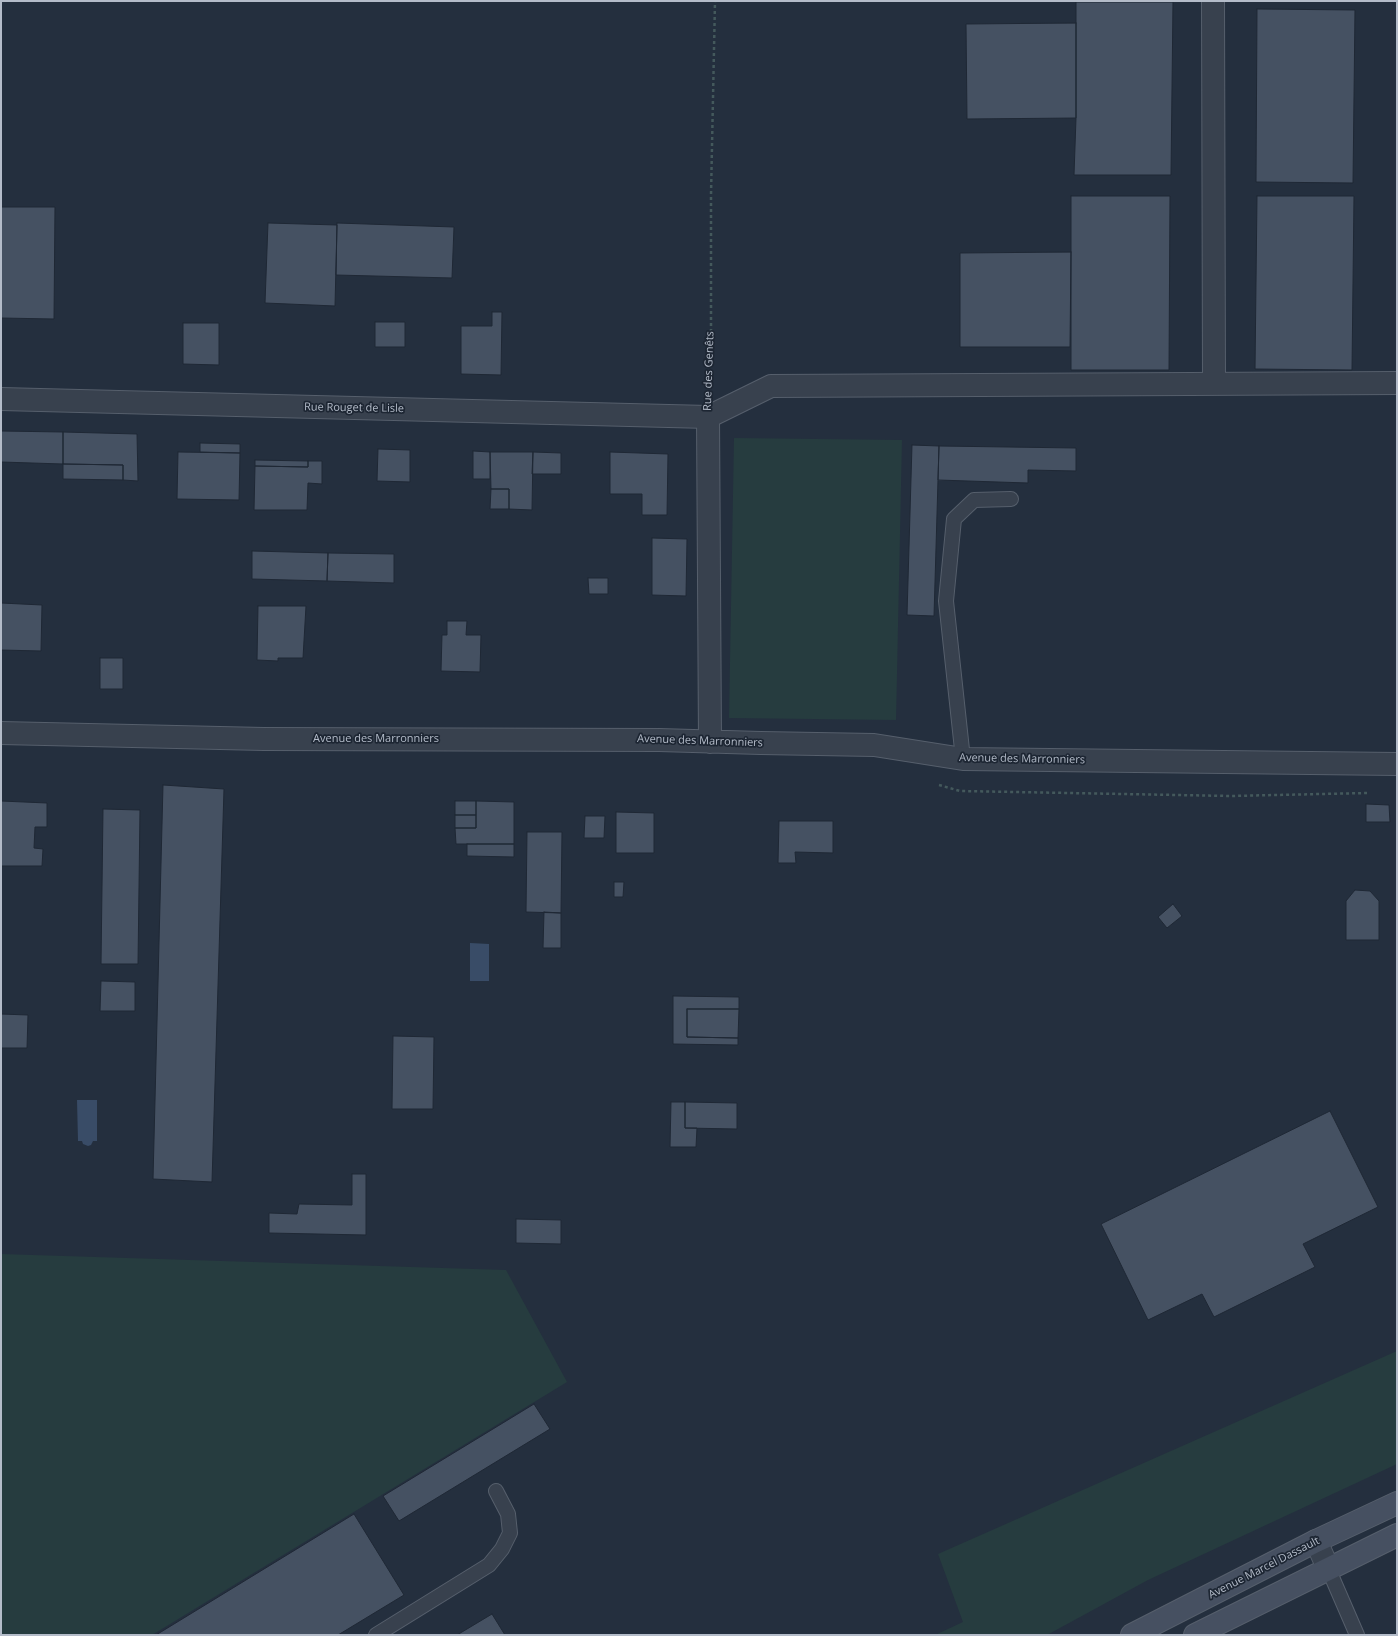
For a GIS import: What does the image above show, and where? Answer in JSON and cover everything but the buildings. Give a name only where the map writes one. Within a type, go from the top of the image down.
[{"type":"main road","name":"Avenue Marcel Dassault","points":[[1132,1635],[1316,1541],[1397,1503]]},
{"type":"main road","points":[[1195,1635],[1397,1535]]},
{"type":"street","points":[[1212,1],[1214,384]]},
{"type":"street","points":[[708,417],[771,386],[1397,383]]},
{"type":"street","name":"Rue Rouget de Lisle","points":[[1,399],[708,417]]},
{"type":"street","name":"Rue des Genêts","points":[[708,417],[710,742]]},
{"type":"street","name":"Avenue des Marronniers","points":[[1,734],[264,739],[659,740],[874,745],[963,759],[1397,764]]},
{"type":"street","points":[[1316,1541],[1328,1568]]},
{"type":"lane","points":[[963,759],[946,601],[954,519],[974,500],[1011,499]]},
{"type":"lane","points":[[376,1635],[489,1565],[502,1549],[510,1533],[508,1514],[496,1491]]},
{"type":"lane","points":[[1328,1568],[1357,1635]]},
{"type":"path","name":"Rue des Genêts","points":[[708,417],[711,352],[711,195],[715,1]]},
{"type":"path","points":[[933,783],[960,791],[1230,796],[1372,792]]},
{"type":"green space","points":[[734,438],[902,440],[896,720],[729,718]]},
{"type":"green space","points":[[1,1254],[506,1270],[567,1382],[152,1635],[1,1635]]},
{"type":"green space","points":[[1397,1351],[1397,1464],[1148,1580],[1047,1635],[935,1635],[963,1622],[938,1554]]},
{"type":"water","points":[[470,943],[489,944],[489,981],[470,981]]},
{"type":"water","points":[[77,1100],[97,1100],[97,1141],[93,1141],[91,1145],[88,1146],[83,1144],[82,1141],[78,1141]]}]
